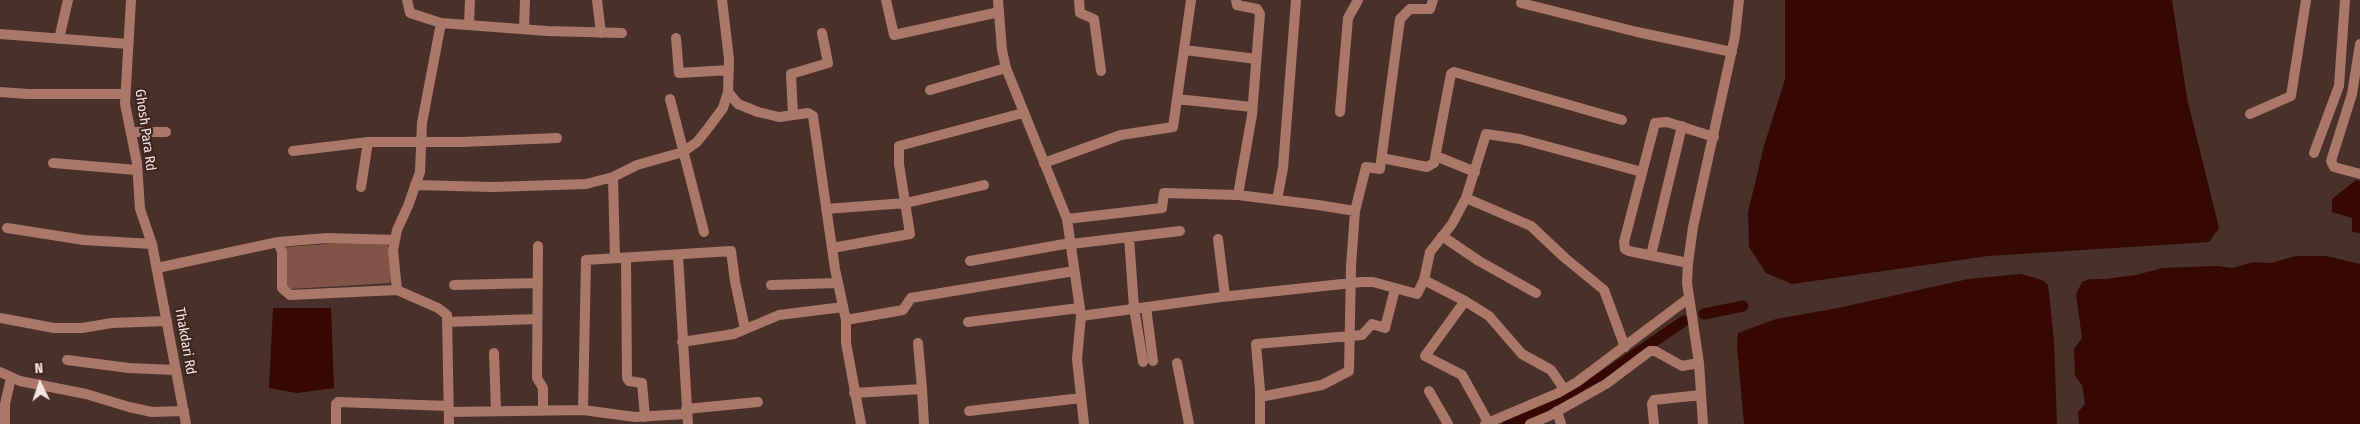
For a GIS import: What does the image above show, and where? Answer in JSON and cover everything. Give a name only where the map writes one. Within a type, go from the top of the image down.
[{"type":"street","points":[[59,39],[68,0]]},
{"type":"street","name":"Ghosh Para Rd","points":[[131,0],[124,94],[137,170],[140,209],[152,244],[156,265]]},
{"type":"street","points":[[407,0],[410,13],[441,23],[622,33]]},
{"type":"street","points":[[469,25],[470,0]]},
{"type":"street","points":[[524,29],[525,0]]},
{"type":"street","points":[[597,0],[601,33]]},
{"type":"street","points":[[415,185],[492,187],[586,184],[613,177],[637,165],[683,152],[697,142],[709,127],[722,108],[728,92],[729,70],[722,0]]},
{"type":"street","points":[[886,0],[894,35],[999,12]]},
{"type":"street","points":[[998,0],[1002,50],[1006,68],[1067,219],[1080,312],[1077,359],[1084,424]]},
{"type":"street","points":[[1079,0],[1081,14],[1094,19],[1101,71]]},
{"type":"street","points":[[1044,163],[1121,134],[1173,127],[1191,0]]},
{"type":"street","points":[[1236,0],[1236,5],[1257,9],[1260,12],[1252,107],[1238,195]]},
{"type":"street","points":[[1277,200],[1283,168],[1296,0]]},
{"type":"street","points":[[1340,112],[1348,18],[1358,0]]},
{"type":"street","points":[[1260,397],[1322,385],[1350,371],[1349,336],[1355,212],[1366,169],[1368,167],[1380,170],[1399,22],[1410,9],[1430,9],[1433,0]]},
{"type":"street","points":[[1703,424],[1699,363],[1689,298],[1688,263],[1693,227],[1732,52],[1739,0]]},
{"type":"street","points":[[2250,114],[2291,96],[2306,0]]},
{"type":"street","points":[[2314,154],[2339,86],[2345,0]]},
{"type":"street","points":[[1521,3],[1637,32],[1732,52]]},
{"type":"street","points":[[397,290],[393,250],[397,230],[420,172],[421,141],[433,58],[441,23]]},
{"type":"street","points":[[793,115],[791,74],[828,63],[822,33]]},
{"type":"street","points":[[0,34],[128,44]]},
{"type":"street","points":[[676,38],[679,73],[729,70]]},
{"type":"street","points":[[2360,44],[2352,94],[2331,161],[2334,167],[2360,174]]},
{"type":"street","points":[[1185,50],[1256,59]]},
{"type":"street","points":[[930,90],[1006,68]]},
{"type":"street","points":[[1382,158],[1427,167],[1434,163],[1451,74],[1454,72],[1622,120]]},
{"type":"street","points":[[0,92],[28,94],[124,94]]},
{"type":"street","points":[[728,92],[738,104],[758,112],[779,116],[808,113],[813,116],[832,248],[846,320],[846,342],[861,424]]},
{"type":"street","points":[[670,99],[704,232]]},
{"type":"street","points":[[1177,99],[1252,107]]},
{"type":"street","points":[[832,248],[908,236],[911,232],[898,157],[900,146],[1023,113]]},
{"type":"street","points":[[1688,263],[1629,251],[1624,245],[1655,123],[1667,122],[1714,137]]},
{"type":"street","points":[[1650,255],[1682,126]]},
{"type":"street","points":[[131,132],[166,132]]},
{"type":"street","points":[[968,322],[1146,307],[1225,296],[1351,283],[1372,282],[1417,294],[1424,280],[1430,252],[1452,224],[1466,198],[1476,172],[1485,135],[1489,133],[1642,172]]},
{"type":"street","points":[[293,150],[368,142],[462,142],[557,138]]},
{"type":"street","points":[[361,187],[368,142]]},
{"type":"street","points":[[1436,156],[1476,172]]},
{"type":"street","points":[[53,163],[137,170]]},
{"type":"street","points":[[613,177],[627,378],[628,381],[642,383],[639,419]]},
{"type":"street","points":[[826,209],[906,203],[984,185]]},
{"type":"street","points":[[1067,219],[1162,208],[1164,193],[1238,195],[1355,212]]},
{"type":"street","points":[[1466,198],[1531,226],[1565,258],[1604,290],[1625,347]]},
{"type":"street","points":[[7,228],[84,240],[152,244]]},
{"type":"street","points":[[970,260],[1071,243],[1180,230]]},
{"type":"street","points":[[1442,236],[1479,261],[1536,293]]},
{"type":"street","points":[[1129,237],[1134,308],[1148,361],[1146,307]]},
{"type":"street","points":[[156,265],[278,242],[327,238],[395,240]]},
{"type":"street","points":[[1218,239],[1225,296]]},
{"type":"street","points":[[278,242],[282,252],[282,288],[290,295],[397,290],[438,308],[447,315],[449,424]]},
{"type":"street","points":[[538,246],[537,378],[543,388],[543,411]]},
{"type":"street","points":[[583,410],[586,260],[678,256],[731,251],[745,329]]},
{"type":"street","points":[[678,256],[687,416]]},
{"type":"street","name":"Thakdari Rd","points":[[156,265],[186,424]]},
{"type":"street","points":[[846,320],[903,310],[911,298],[1074,271]]},
{"type":"street","points":[[1424,280],[1489,316],[1522,354],[1550,370],[1564,390]]},
{"type":"street","points":[[771,285],[838,282]]},
{"type":"street","points":[[454,285],[537,283]]},
{"type":"street","points":[[1260,424],[1256,344],[1364,334],[1372,324],[1386,328],[1396,289]]},
{"type":"street","points":[[1465,301],[1425,356],[1462,375],[1486,423],[1564,390],[1625,347],[1689,298]]},
{"type":"street","points":[[682,342],[718,338],[779,315],[843,307]]},
{"type":"street","points":[[0,318],[54,328],[82,328],[112,323],[167,320]]},
{"type":"street","points":[[447,322],[537,319]]},
{"type":"street","points":[[918,343],[924,424]]},
{"type":"street","points":[[1530,424],[1606,384],[1650,351],[1654,351],[1682,366],[1699,363]]},
{"type":"street","points":[[494,353],[496,411]]},
{"type":"street","points":[[67,360],[137,368],[176,370]]},
{"type":"street","points":[[1178,363],[1189,424]]},
{"type":"street","points":[[0,372],[11,378],[86,394],[152,412],[184,411]]},
{"type":"street","points":[[5,424],[3,403],[11,378]]},
{"type":"street","points":[[854,393],[922,389]]},
{"type":"street","points":[[1430,391],[1448,424]]},
{"type":"street","points":[[1654,424],[1652,404],[1654,400],[1701,395]]},
{"type":"street","points":[[968,411],[1081,398]]},
{"type":"street","points":[[336,424],[336,404],[338,402],[496,411],[583,410],[639,419],[687,416],[758,402]]},
{"type":"street","points":[[1557,411],[1561,424]]},
{"type":"shaded area","points":[[1785,0],[2172,0],[2187,98],[2219,228],[2209,242],[1988,256],[1792,284],[1766,273],[1749,247],[1748,212],[1764,146],[1785,79]]},
{"type":"shaded area","points":[[2356,180],[2360,181],[2360,233],[2352,232],[2352,218],[2332,212],[2332,199]]},
{"type":"shaded area","points":[[339,243],[387,245],[389,248],[390,283],[290,289],[286,286],[286,247]]},
{"type":"shaded area","points":[[2296,256],[2326,256],[2360,264],[2360,424],[2079,424],[2078,412],[2085,404],[2082,385],[2075,376],[2074,349],[2082,338],[2076,294],[2082,282],[2090,279],[2136,275],[2162,268],[2217,266],[2233,268],[2253,262],[2271,263]]},
{"type":"shaded area","points":[[2021,274],[2042,280],[2048,285],[2054,341],[2057,424],[1744,424],[1737,346],[1738,333],[1776,319],[1838,308],[1968,279]]},
{"type":"shaded area","points":[[273,308],[331,308],[334,388],[297,393],[269,388]]},
{"type":"waterway","points":[[1704,314],[1743,306]]},
{"type":"waterway","points":[[1508,424],[1556,405],[1599,379],[1684,321]]}]
